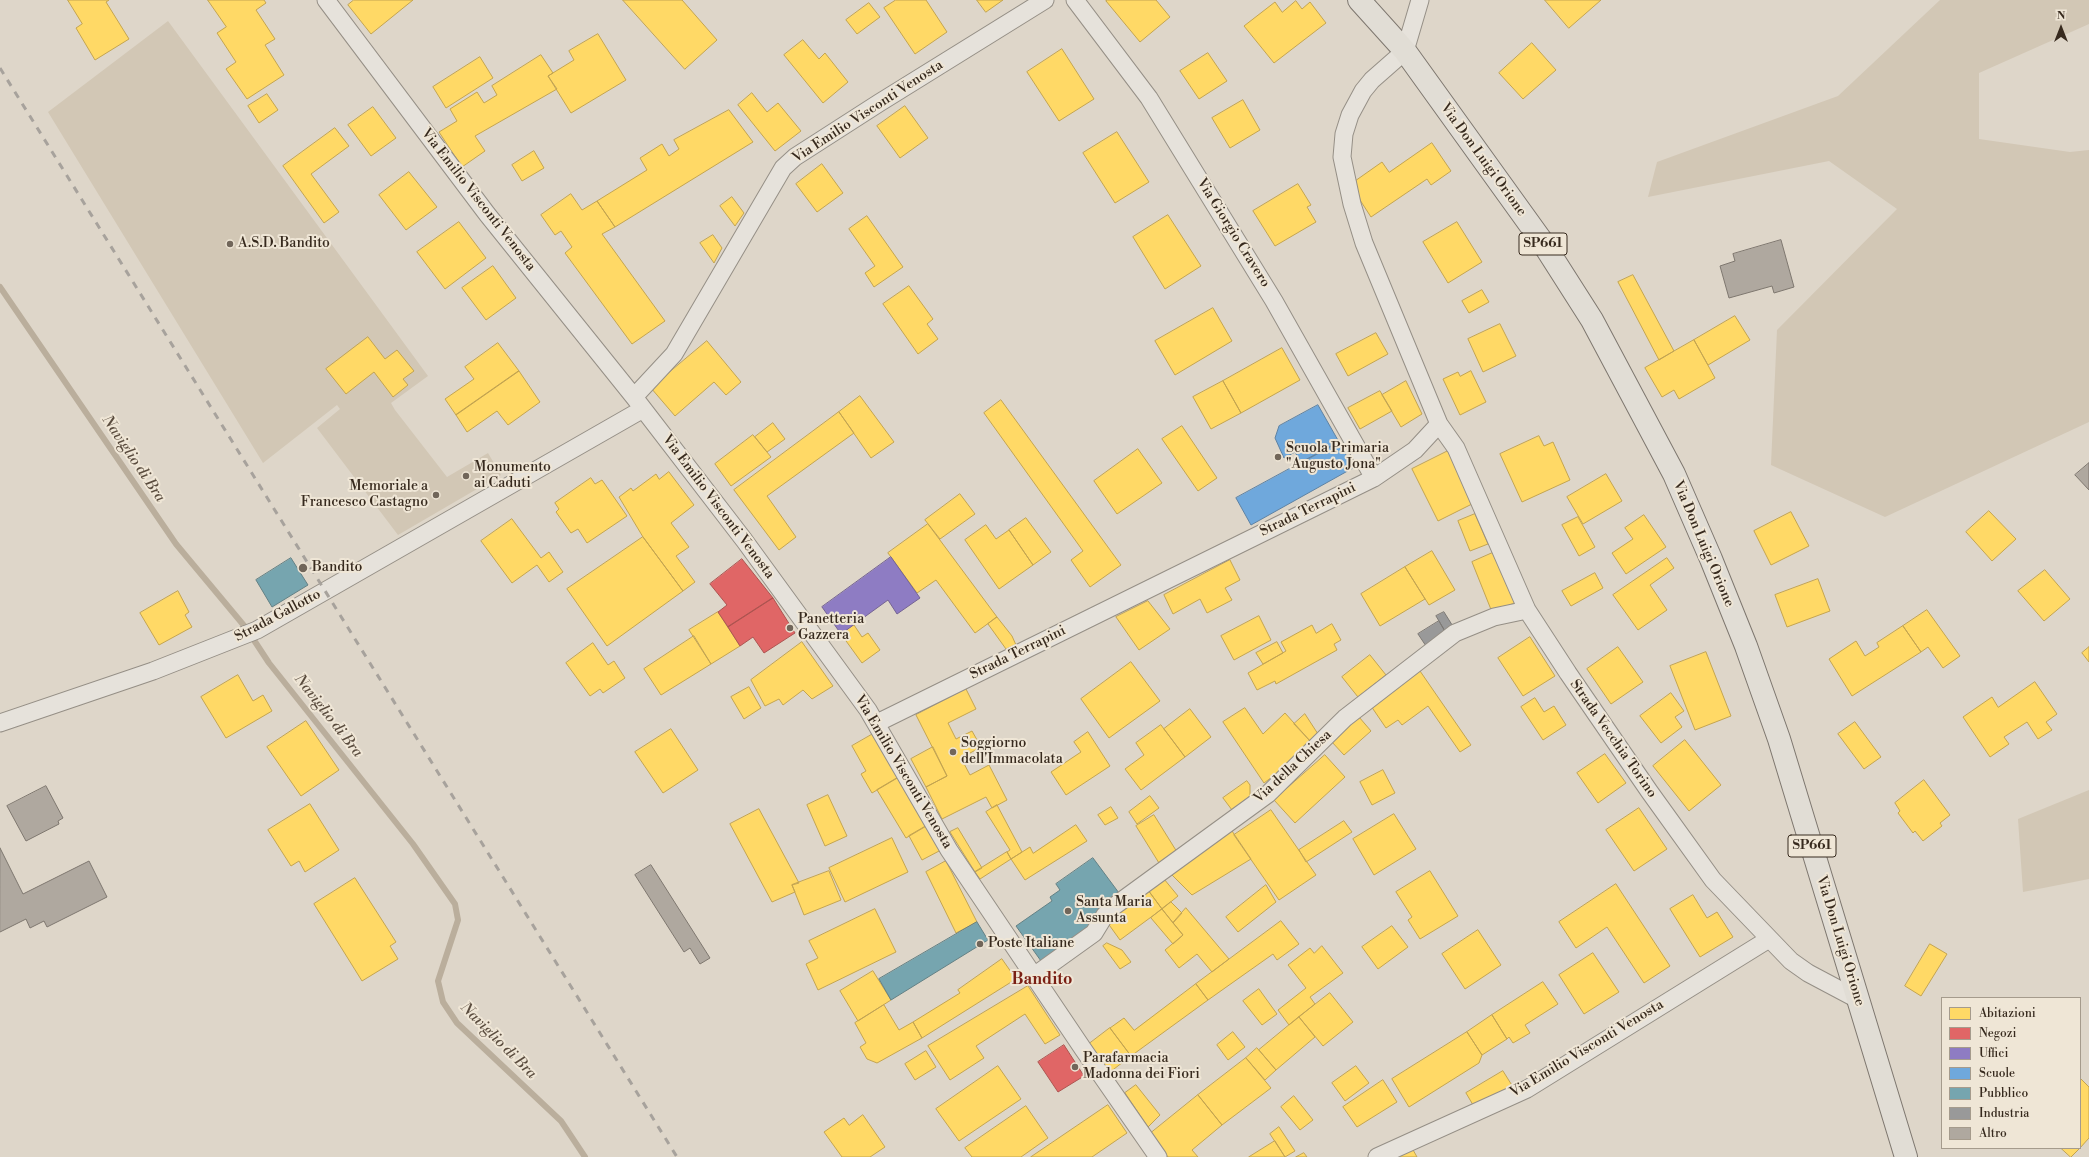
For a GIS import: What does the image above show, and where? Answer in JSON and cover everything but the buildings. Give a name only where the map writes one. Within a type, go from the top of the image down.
[{"type":"main road","name":"Via Don Luigi Orione","points":[[1359,0],[1405,51],[1541,240],[1592,320],[1674,474],[1703,540],[1746,646],[1779,739],[1906,1157]]},
{"type":"street","name":"Via Emilio Visconti Venosta","points":[[326,0],[487,214],[638,403],[744,540],[877,723],[949,850],[1158,1157]]},
{"type":"street","name":"Via Emilio Visconti Venosta","points":[[638,403],[674,354],[783,168],[795,157],[879,103],[1045,0]]},
{"type":"street","name":"Via Giorgio Cravero","points":[[1074,0],[1149,98],[1274,301],[1374,478]]},
{"type":"street","points":[[1420,0],[1405,51],[1372,80],[1363,91],[1350,115],[1344,134],[1342,157],[1352,204],[1364,243],[1439,424]]},
{"type":"street","name":"Strada Gallotto","points":[[0,723],[153,671],[249,634],[638,403]]},
{"type":"street","name":"Strada Terrapini","points":[[877,723],[1374,478],[1415,450],[1439,424]]},
{"type":"street","name":"Strada Vecchia Torino","points":[[1439,424],[1456,448],[1527,610],[1608,732],[1713,880],[1791,961],[1808,973],[1857,998]]},
{"type":"street","name":"Via della Chiesa","points":[[1034,976],[1094,933],[1105,915],[1113,907],[1268,794],[1345,718],[1412,664],[1454,633],[1494,617],[1527,610]]},
{"type":"street","name":"Via Emilio Visconti Venosta","points":[[1377,1157],[1527,1089],[1769,939]]},
{"type":"shaded area","points":[[1940,0],[2089,0],[2089,24],[1979,73],[1979,139],[2070,152],[2089,150],[2089,422],[1885,517],[1771,465],[1777,330],[1897,209],[1829,161],[1648,197],[1657,162],[1838,96]]},
{"type":"shaded area","name":"A.S.D. Bandito","points":[[168,21],[428,376],[391,403],[395,410],[447,477],[488,453],[501,475],[398,535],[317,428],[340,409],[337,405],[263,463],[48,112]]},
{"type":"shaded area","points":[[2089,790],[2089,879],[2023,892],[2018,819]]},
{"type":"waterway","name":"Naviglio di Bra","points":[[0,287],[176,544],[246,628],[269,663],[413,844],[455,904],[458,920],[438,981],[443,1002],[457,1023],[561,1121],[585,1157]]},
{"type":"railway","points":[[0,68],[677,1157]]},
{"type":"place","name":"A.S.D. Bandito","points":[[230,244]]},
{"type":"place","name":"Scuola Primaria \"Augusto Jona\"","points":[[1278,457]]},
{"type":"place","name":"Monumento ai Caduti","points":[[466,476]]},
{"type":"place","name":"Memoriale a Francesco Castagno","points":[[436,495]]},
{"type":"place","name":"Bandito","points":[[303,568]]},
{"type":"place","name":"Panetteria Gazzera","points":[[790,628]]},
{"type":"place","name":"Soggiorno dell'Immacolata","points":[[953,752]]},
{"type":"place","name":"Santa Maria Assunta","points":[[1068,911]]},
{"type":"place","name":"Poste Italiane","points":[[980,944]]},
{"type":"place","name":"Parafarmacia Madonna dei Fiori","points":[[1075,1067]]},
{"type":"district","name":"Bandito","points":[[1042,980]]}]
